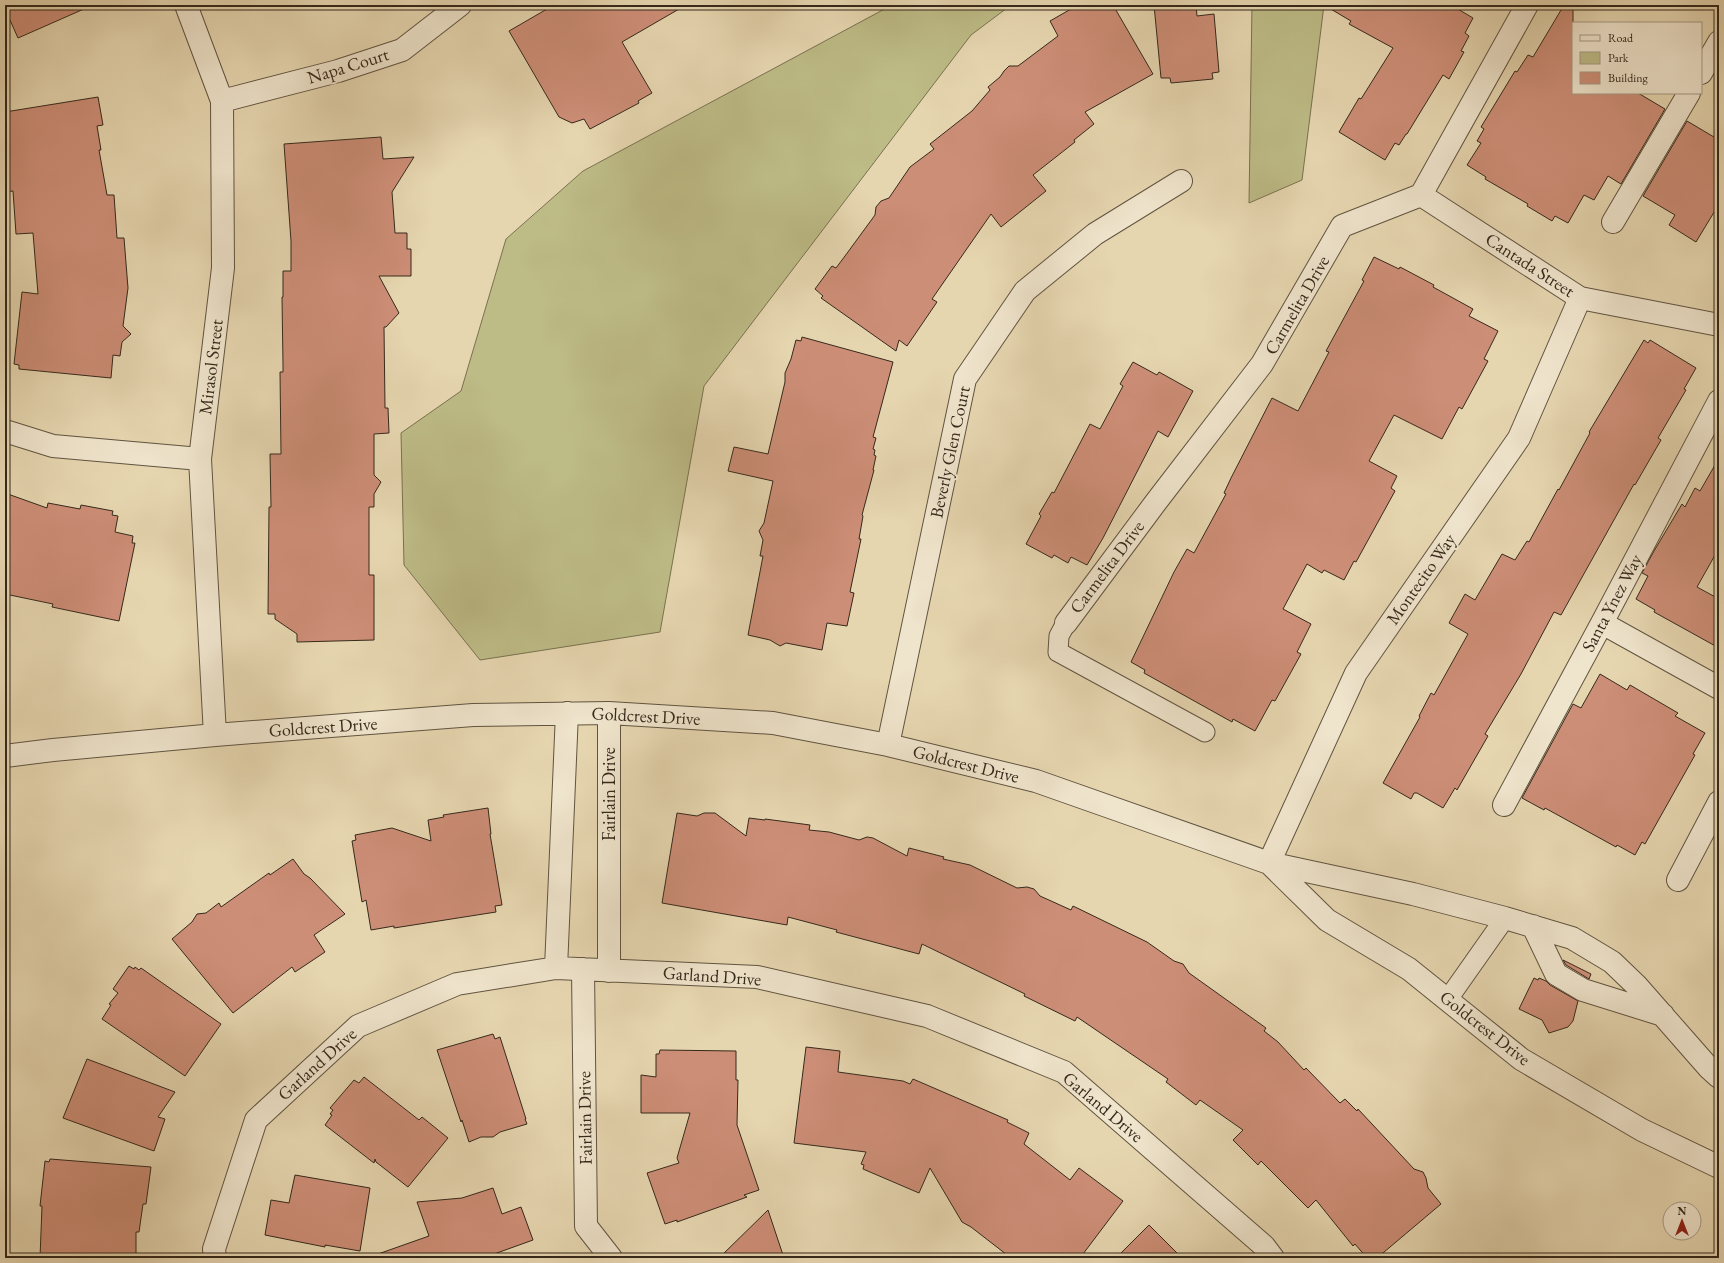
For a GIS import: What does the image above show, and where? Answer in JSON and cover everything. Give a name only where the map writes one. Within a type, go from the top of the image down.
[{"type":"street","name":"Mirasol Street","points":[[186,5],[222,101],[223,268],[200,459],[215,735]]},
{"type":"street","name":"Napa Court","points":[[222,101],[338,71],[402,50],[460,5]]},
{"type":"street","points":[[1421,195],[1527,5]]},
{"type":"street","points":[[1702,71],[1719,42]]},
{"type":"street","points":[[1613,222],[1688,94]]},
{"type":"street","name":"Beverly Glen Court","points":[[888,745],[965,379],[1024,291],[1095,234],[1181,181]]},
{"type":"street","name":"Cantada Street","points":[[1421,195],[1580,298],[1719,325]]},
{"type":"street","name":"Carmelita Drive","points":[[1066,623],[1156,502],[1262,364],[1342,226],[1421,195]]},
{"type":"street","name":"Montecito Way","points":[[1269,863],[1356,673],[1519,438],[1580,298]]},
{"type":"street","name":"Santa Ynez Way","points":[[1504,805],[1719,401]]},
{"type":"street","points":[[5,431],[53,446],[200,459]]},
{"type":"street","points":[[1602,623],[1719,688]]},
{"type":"street","points":[[556,968],[567,713]]},
{"type":"street","name":"Goldcrest Drive","points":[[5,756],[215,735],[473,715],[609,713],[773,723],[888,745],[1036,781],[1269,863],[1413,894],[1505,918],[1572,938],[1612,962],[1637,986],[1709,1068],[1719,1077]]},
{"type":"street","name":"Fairlain Drive","points":[[609,713],[609,971]]},
{"type":"street","points":[[1678,880],[1719,802]]},
{"type":"street","name":"Goldcrest Drive","points":[[1269,863],[1327,920],[1409,969],[1521,1059],[1642,1130],[1719,1167]]},
{"type":"street","points":[[1533,926],[1556,974],[1583,990],[1663,1015]]},
{"type":"street","name":"Garland Drive","points":[[215,1258],[214,1249],[256,1120],[358,1026],[457,984],[556,968],[757,977],[927,1016],[1064,1072],[1264,1246],[1272,1258]]},
{"type":"street","name":"Fairlain Drive","points":[[583,969],[586,1226],[611,1258]]},
{"type":"lane","points":[[1066,623],[1059,636],[1058,652],[1205,732]]},
{"type":"lane","points":[[1448,999],[1505,918]]},
{"type":"green space","points":[[892,5],[1011,5],[971,35],[704,386],[660,632],[480,660],[404,565],[401,433],[461,391],[506,239],[583,171]]},
{"type":"green space","points":[[1252,5],[1324,5],[1302,180],[1249,203]]},
{"type":"building","points":[[5,5],[93,5],[18,38],[5,9]]},
{"type":"building","points":[[554,5],[686,5],[622,42],[652,93],[638,101],[639,103],[590,129],[584,119],[572,123],[559,117],[509,31]]},
{"type":"building","points":[[1078,5],[1113,5],[1153,74],[1085,112],[1094,124],[1074,140],[1075,142],[1033,175],[1046,191],[1001,227],[991,214],[932,299],[937,302],[907,346],[899,340],[896,351],[821,298],[823,296],[815,289],[832,266],[836,268],[845,256],[875,215],[876,207],[881,201],[889,198],[910,167],[934,149],[930,144],[972,111],[990,90],[988,87],[1000,77],[1009,66],[1018,66],[1058,36],[1050,21]]},
{"type":"building","points":[[1154,5],[1196,5],[1197,16],[1214,14],[1219,72],[1212,73],[1213,79],[1171,83],[1170,78],[1161,78]]},
{"type":"building","points":[[1324,5],[1451,5],[1473,18],[1465,33],[1469,36],[1461,51],[1464,52],[1449,79],[1443,75],[1407,134],[1399,145],[1395,143],[1385,160],[1339,132],[1359,98],[1361,99],[1393,48],[1349,24],[1351,21]]},
{"type":"building","points":[[1564,5],[1573,5],[1572,94],[1640,94],[1665,109],[1621,184],[1608,176],[1594,200],[1584,195],[1568,223],[1555,216],[1552,221],[1527,206],[1528,204],[1485,179],[1486,177],[1467,165],[1481,143],[1477,141],[1484,129],[1481,127],[1515,71],[1517,72],[1528,55],[1533,57]]},
{"type":"building","points":[[98,97],[103,125],[97,126],[101,150],[99,150],[107,195],[114,195],[117,238],[124,238],[128,288],[123,326],[131,334],[122,342],[120,356],[113,355],[111,378],[19,369],[19,365],[14,364],[22,292],[38,294],[33,233],[16,234],[13,191],[5,192],[5,112]]},
{"type":"building","points":[[1687,121],[1719,140],[1719,204],[1696,242],[1669,225],[1675,215],[1643,196]]},
{"type":"building","points":[[381,137],[383,159],[414,157],[392,192],[395,233],[407,233],[407,249],[411,249],[411,276],[379,276],[399,313],[386,327],[384,327],[385,408],[388,408],[389,433],[374,434],[374,475],[381,482],[374,494],[374,507],[369,507],[369,575],[374,575],[374,640],[297,642],[297,634],[275,619],[275,614],[268,614],[269,507],[271,507],[270,454],[281,454],[280,372],[283,372],[283,271],[291,271],[291,241],[284,144]]},
{"type":"building","points":[[1374,257],[1399,269],[1400,267],[1434,285],[1433,287],[1473,309],[1469,316],[1498,331],[1484,359],[1488,361],[1462,409],[1459,407],[1442,439],[1394,415],[1369,461],[1397,476],[1391,488],[1395,491],[1356,562],[1354,561],[1344,580],[1324,570],[1322,573],[1307,564],[1283,609],[1311,624],[1297,652],[1301,654],[1275,701],[1272,700],[1255,731],[1233,719],[1232,722],[1144,673],[1145,670],[1131,662],[1174,572],[1187,549],[1194,553],[1226,494],[1224,493],[1231,478],[1272,398],[1298,411],[1329,352],[1326,351],[1364,281],[1362,280]]},
{"type":"building","points":[[802,337],[893,362],[873,437],[876,438],[873,449],[875,450],[874,455],[876,456],[874,470],[862,515],[859,539],[861,539],[850,592],[854,593],[847,626],[827,623],[822,650],[786,643],[780,646],[770,640],[748,635],[763,556],[760,556],[763,540],[759,531],[764,523],[773,481],[728,471],[734,447],[768,454],[785,382],[785,373],[791,359],[796,340],[801,341]]},
{"type":"building","points":[[1644,340],[1648,343],[1650,340],[1696,368],[1684,389],[1686,390],[1658,438],[1661,440],[1635,485],[1634,484],[1561,615],[1554,612],[1521,674],[1485,734],[1488,736],[1457,790],[1455,788],[1443,808],[1417,793],[1414,793],[1411,799],[1383,783],[1420,717],[1419,716],[1431,693],[1434,695],[1468,634],[1449,623],[1465,594],[1475,600],[1502,554],[1515,560],[1527,541],[1529,542],[1558,489],[1559,490],[1590,433],[1589,432]]},
{"type":"building","points":[[1133,362],[1157,375],[1159,372],[1193,391],[1168,437],[1158,431],[1103,538],[1087,565],[1071,557],[1068,563],[1054,555],[1052,558],[1026,544],[1041,516],[1039,514],[1052,492],[1054,493],[1090,424],[1100,429],[1123,386],[1120,384]]},
{"type":"building","points":[[1719,458],[1719,548],[1697,587],[1719,599],[1719,648],[1654,612],[1655,610],[1636,599],[1648,576],[1642,573],[1654,551],[1682,504],[1685,507],[1695,488],[1700,491]]},
{"type":"building","points":[[5,493],[47,508],[48,503],[80,509],[81,505],[113,511],[112,515],[118,516],[115,532],[133,536],[132,543],[135,543],[119,621],[52,607],[53,604],[5,594]]},
{"type":"building","points":[[1600,674],[1627,690],[1630,685],[1678,713],[1675,716],[1705,733],[1693,754],[1695,755],[1645,844],[1642,842],[1635,855],[1617,845],[1616,847],[1545,808],[1544,810],[1522,798],[1573,704],[1581,708]]},
{"type":"building","points":[[488,808],[490,834],[502,905],[495,906],[496,912],[394,928],[394,926],[371,930],[366,900],[362,902],[352,841],[356,840],[355,835],[392,828],[431,841],[428,820],[444,817],[443,815]]},
{"type":"building","points":[[677,813],[697,816],[704,813],[715,813],[746,836],[749,818],[765,819],[810,825],[809,830],[829,832],[859,840],[867,837],[873,838],[907,856],[909,848],[944,857],[943,859],[970,865],[1017,888],[1027,887],[1034,889],[1040,896],[1071,910],[1073,906],[1147,942],[1174,961],[1183,964],[1189,973],[1266,1028],[1264,1031],[1278,1042],[1304,1070],[1306,1068],[1340,1103],[1345,1099],[1357,1111],[1358,1109],[1414,1169],[1423,1172],[1428,1188],[1441,1204],[1377,1258],[1367,1258],[1355,1244],[1353,1246],[1316,1200],[1308,1208],[1261,1161],[1258,1165],[1233,1140],[1243,1130],[1200,1100],[1196,1105],[1166,1082],[1168,1079],[1077,1017],[1075,1021],[1024,996],[1025,994],[922,944],[919,954],[836,932],[837,930],[788,917],[787,925],[662,903]]},
{"type":"building","points":[[293,859],[304,874],[310,878],[345,914],[314,935],[325,952],[295,972],[292,967],[233,1013],[172,939],[192,922],[197,914],[206,913],[219,903],[221,907],[269,873],[270,875]]},
{"type":"building","points":[[1563,960],[1591,974],[1589,979],[1566,965]]},
{"type":"building","points":[[129,966],[134,969],[135,967],[139,970],[141,968],[221,1024],[185,1076],[102,1019],[111,1005],[109,1004],[118,993],[113,989]]},
{"type":"building","points":[[1534,978],[1538,980],[1539,978],[1546,981],[1550,985],[1578,1001],[1573,1021],[1568,1027],[1549,1033],[1542,1020],[1519,1009]]},
{"type":"building","points":[[493,1034],[495,1039],[500,1037],[527,1124],[500,1132],[493,1137],[481,1137],[469,1142],[437,1050]]},
{"type":"building","points":[[806,1047],[840,1051],[838,1072],[903,1081],[910,1084],[913,1079],[1008,1120],[1007,1122],[1029,1133],[1024,1144],[1070,1180],[1079,1168],[1123,1201],[1080,1258],[1011,1258],[971,1227],[962,1222],[930,1168],[919,1193],[863,1169],[864,1165],[861,1164],[866,1152],[794,1143]]},
{"type":"building","points":[[660,1050],[736,1051],[736,1080],[738,1080],[737,1125],[759,1190],[744,1195],[747,1197],[677,1222],[677,1220],[665,1224],[647,1173],[679,1163],[677,1158],[690,1113],[641,1113],[641,1075],[656,1077],[656,1054],[659,1054]]},
{"type":"building","points":[[87,1059],[175,1092],[158,1117],[165,1119],[154,1151],[63,1118]]},
{"type":"building","points":[[364,1077],[419,1120],[422,1117],[448,1138],[408,1187],[376,1162],[375,1159],[374,1163],[325,1125],[332,1115],[330,1114],[333,1110],[330,1108],[354,1080],[359,1083]]},
{"type":"building","points":[[50,1159],[151,1167],[146,1204],[143,1204],[139,1232],[136,1232],[136,1258],[40,1258],[42,1206],[40,1206],[45,1161],[49,1162]]},
{"type":"building","points":[[295,1175],[370,1188],[360,1251],[325,1245],[325,1247],[265,1235],[271,1200],[289,1203]]},
{"type":"building","points":[[493,1188],[502,1214],[521,1207],[533,1240],[483,1258],[379,1258],[378,1254],[429,1236],[417,1202],[462,1198]]},
{"type":"building","points":[[768,1210],[784,1258],[719,1258]]},
{"type":"building","points":[[1149,1225],[1182,1258],[1116,1258]]}]
